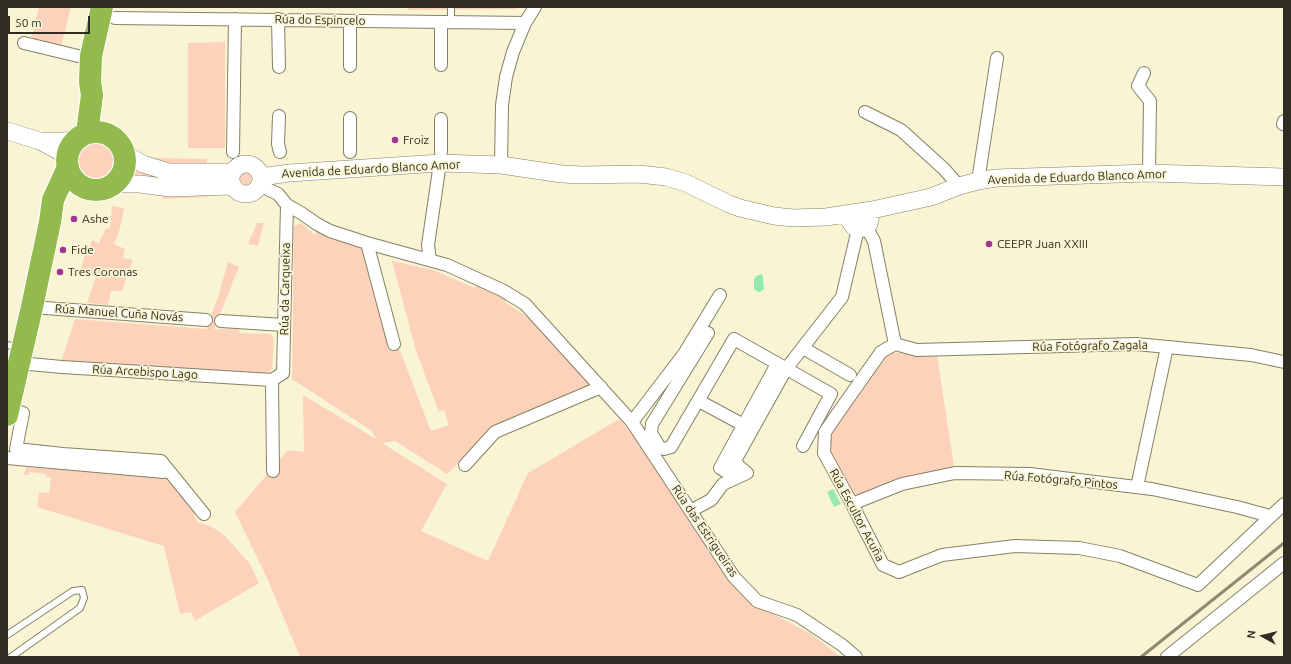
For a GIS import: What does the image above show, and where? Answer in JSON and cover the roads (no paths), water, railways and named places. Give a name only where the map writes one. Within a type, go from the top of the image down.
[{"type":"highway","points":[[108,12],[91,56],[90,82],[92,95],[113,136],[122,147],[126,162],[120,178],[114,184],[99,190],[83,187],[76,182],[71,175],[75,149],[100,132],[113,136]]},
{"type":"highway","points":[[8,412],[10,384],[16,352],[32,307],[50,222],[53,200],[75,149],[92,95]]},
{"type":"highway","points":[[50,222],[64,200],[83,187]]},
{"type":"street","name":"Rúa do Espincelo","points":[[108,12],[235,19],[446,22],[530,13]]},
{"type":"street","points":[[500,165],[502,106],[506,77],[513,52],[530,13]]},
{"type":"street","points":[[233,152],[235,19]]},
{"type":"street","points":[[278,19],[279,67]]},
{"type":"street","points":[[350,21],[350,66]]},
{"type":"street","points":[[441,65],[446,22]]},
{"type":"street","points":[[24,43],[78,56]]},
{"type":"street","points":[[978,180],[997,58]]},
{"type":"street","points":[[1144,73],[1138,86],[1150,101],[1149,173]]},
{"type":"street","points":[[865,112],[901,130],[959,186]]},
{"type":"street","points":[[279,116],[278,144],[280,152]]},
{"type":"street","points":[[350,118],[350,152]]},
{"type":"street","points":[[430,260],[428,245],[441,158],[441,119]]},
{"type":"street","points":[[7,131],[40,141],[63,142],[75,149]]},
{"type":"street","points":[[125,154],[143,164],[169,172],[232,179]]},
{"type":"street","name":"Avenida de Eduardo Blanco Amor","points":[[260,181],[289,173],[441,158],[562,174],[639,174],[666,177],[686,183],[740,208],[774,216],[793,218],[826,217],[872,210],[931,197],[978,180],[996,178],[1149,173],[1284,177]]},
{"type":"street","points":[[248,164],[257,168],[260,181],[254,192],[244,194],[236,190],[232,179],[239,165],[248,164]]},
{"type":"street","points":[[114,184],[140,184],[170,188],[232,179]]},
{"type":"street","name":"Rúa das Estrigueiras","points":[[260,181],[278,194],[287,205],[301,212],[317,224],[330,231],[447,265],[480,279],[525,304],[632,422],[734,577],[757,601],[797,616],[842,645],[856,657]]},
{"type":"street","name":"Rúa da Carqueixa","points":[[272,380],[283,373],[287,205]]},
{"type":"street","points":[[858,229],[869,224],[872,210]]},
{"type":"street","points":[[850,214],[849,220],[854,227],[868,232],[874,242],[895,344]]},
{"type":"street","points":[[690,510],[711,500],[723,484],[747,473],[734,462],[728,473],[720,468],[748,427],[782,366],[803,348],[842,297],[858,229]]},
{"type":"street","points":[[367,243],[394,344]]},
{"type":"street","points":[[632,422],[684,354],[720,296]]},
{"type":"street","name":"Rúa Manuel Cuña Novás","points":[[32,307],[206,320]]},
{"type":"street","points":[[221,320],[284,325]]},
{"type":"street","points":[[708,333],[652,424],[651,433],[660,448],[664,449],[671,447],[734,339],[831,394],[803,446]]},
{"type":"street","name":"Rúa Fotógrafo Zagala","points":[[895,344],[917,350],[1136,344],[1251,355],[1284,362]]},
{"type":"street","name":"Rúa Escultor Acuña","points":[[895,344],[881,352],[825,432],[824,453],[883,565],[899,572],[942,555],[1015,546],[1079,548],[1120,556],[1198,585],[1284,504]]},
{"type":"street","points":[[1137,487],[1167,347]]},
{"type":"street","points":[[803,348],[850,375]]},
{"type":"street","name":"Rúa Arcebispo Lago","points":[[16,352],[70,368],[272,380]]},
{"type":"street","points":[[272,380],[273,471]]},
{"type":"street","points":[[465,465],[496,432],[601,387]]},
{"type":"street","points":[[699,401],[748,427]]},
{"type":"street","points":[[8,412],[24,413],[16,449],[161,461],[204,514]]},
{"type":"street","points":[[63,454],[82,464]]},
{"type":"street","points":[[7,458],[164,472]]},
{"type":"street","name":"Rúa Fotógrafo Pintos","points":[[852,504],[902,484],[955,473],[1030,474],[1152,489],[1237,507],[1270,516]]},
{"type":"street","points":[[1167,657],[1284,563]]},
{"type":"lane","points":[[446,22],[451,7]]},
{"type":"lane","points":[[7,635],[73,591],[82,590],[84,598],[80,608],[11,657]]},
{"type":"railway","points":[[1141,657],[1284,543]]},
{"type":"place","name":"Froiz","points":[[395,140]]},
{"type":"place","name":"Ashe","points":[[74,219]]},
{"type":"place","name":"CEEPR Juan XXIII","points":[[989,244]]},
{"type":"place","name":"Fide","points":[[63,250]]},
{"type":"place","name":"Tres Coronas","points":[[60,272]]}]
